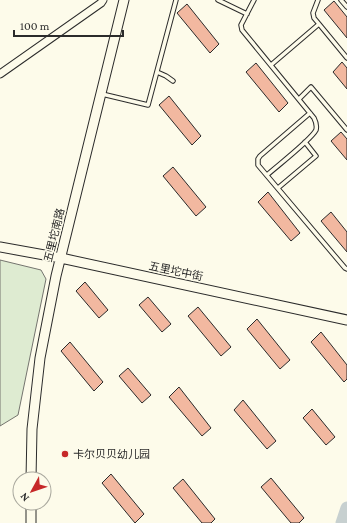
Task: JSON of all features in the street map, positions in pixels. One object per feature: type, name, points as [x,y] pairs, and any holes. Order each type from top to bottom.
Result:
[{"type":"street","points":[[0,74],[101,3],[103,0]]},
{"type":"street","name":"五里坨南路","points":[[31,471],[32,429],[40,358],[56,276],[124,0]]},
{"type":"street","name":"五里坨中街","points":[[0,247],[61,258],[347,320]]},
{"type":"street","points":[[31,511],[32,523]]},
{"type":"lane","points":[[102,94],[148,105],[176,0]]},
{"type":"lane","points":[[218,0],[247,14]]},
{"type":"lane","points":[[254,0],[241,25],[242,30],[314,118],[317,128],[311,137],[267,175]]},
{"type":"lane","points":[[318,0],[313,13],[314,18],[347,58]]},
{"type":"lane","points":[[341,0],[347,7]]},
{"type":"lane","points":[[270,65],[319,24]]},
{"type":"lane","points":[[156,72],[173,81]]},
{"type":"lane","points":[[299,99],[311,87],[347,130]]},
{"type":"lane","points":[[310,113],[260,156],[258,159],[258,165],[345,268],[347,268]]},
{"type":"lane","points":[[278,188],[316,156],[305,142]]},
{"type":"green space","points":[[0,260],[41,270],[46,279],[18,415],[0,426]]},
{"type":"building","points":[[334,1],[347,17],[347,38],[324,10]]},
{"type":"building","points":[[187,4],[219,44],[210,53],[177,13]]},
{"type":"building","points":[[342,62],[347,68],[347,89],[333,72]]},
{"type":"building","points":[[256,63],[288,103],[279,112],[246,72]]},
{"type":"building","points":[[169,96],[201,136],[192,145],[159,105]]},
{"type":"building","points":[[341,132],[347,139],[347,160],[331,141]]},
{"type":"building","points":[[173,167],[206,207],[196,216],[163,176]]},
{"type":"building","points":[[268,192],[300,233],[291,241],[258,202]]},
{"type":"building","points":[[331,212],[347,232],[347,252],[321,221]]},
{"type":"building","points":[[85,282],[108,310],[99,318],[76,291]]},
{"type":"building","points":[[148,297],[171,324],[162,332],[139,305]]},
{"type":"building","points":[[198,307],[231,347],[221,356],[188,316]]},
{"type":"building","points":[[257,319],[290,360],[280,369],[247,329]]},
{"type":"building","points":[[321,332],[347,365],[347,379],[344,382],[311,342]]},
{"type":"building","points":[[70,342],[103,382],[94,391],[61,351]]},
{"type":"building","points":[[128,368],[151,395],[142,403],[119,376]]},
{"type":"building","points":[[179,387],[211,428],[202,436],[169,397]]},
{"type":"building","points":[[243,400],[276,441],[267,449],[234,410]]},
{"type":"building","points":[[312,409],[335,437],[326,445],[303,418]]},
{"type":"building","points":[[111,474],[144,514],[135,523],[102,483]]},
{"type":"building","points":[[271,478],[304,518],[299,523],[291,523],[261,487]]},
{"type":"building","points":[[183,479],[215,519],[211,523],[202,523],[173,488]]},
{"type":"waterway","points":[[342,523],[347,508]]},
{"type":"place","name":"卡尔贝贝幼儿园","points":[[65,454]]}]
